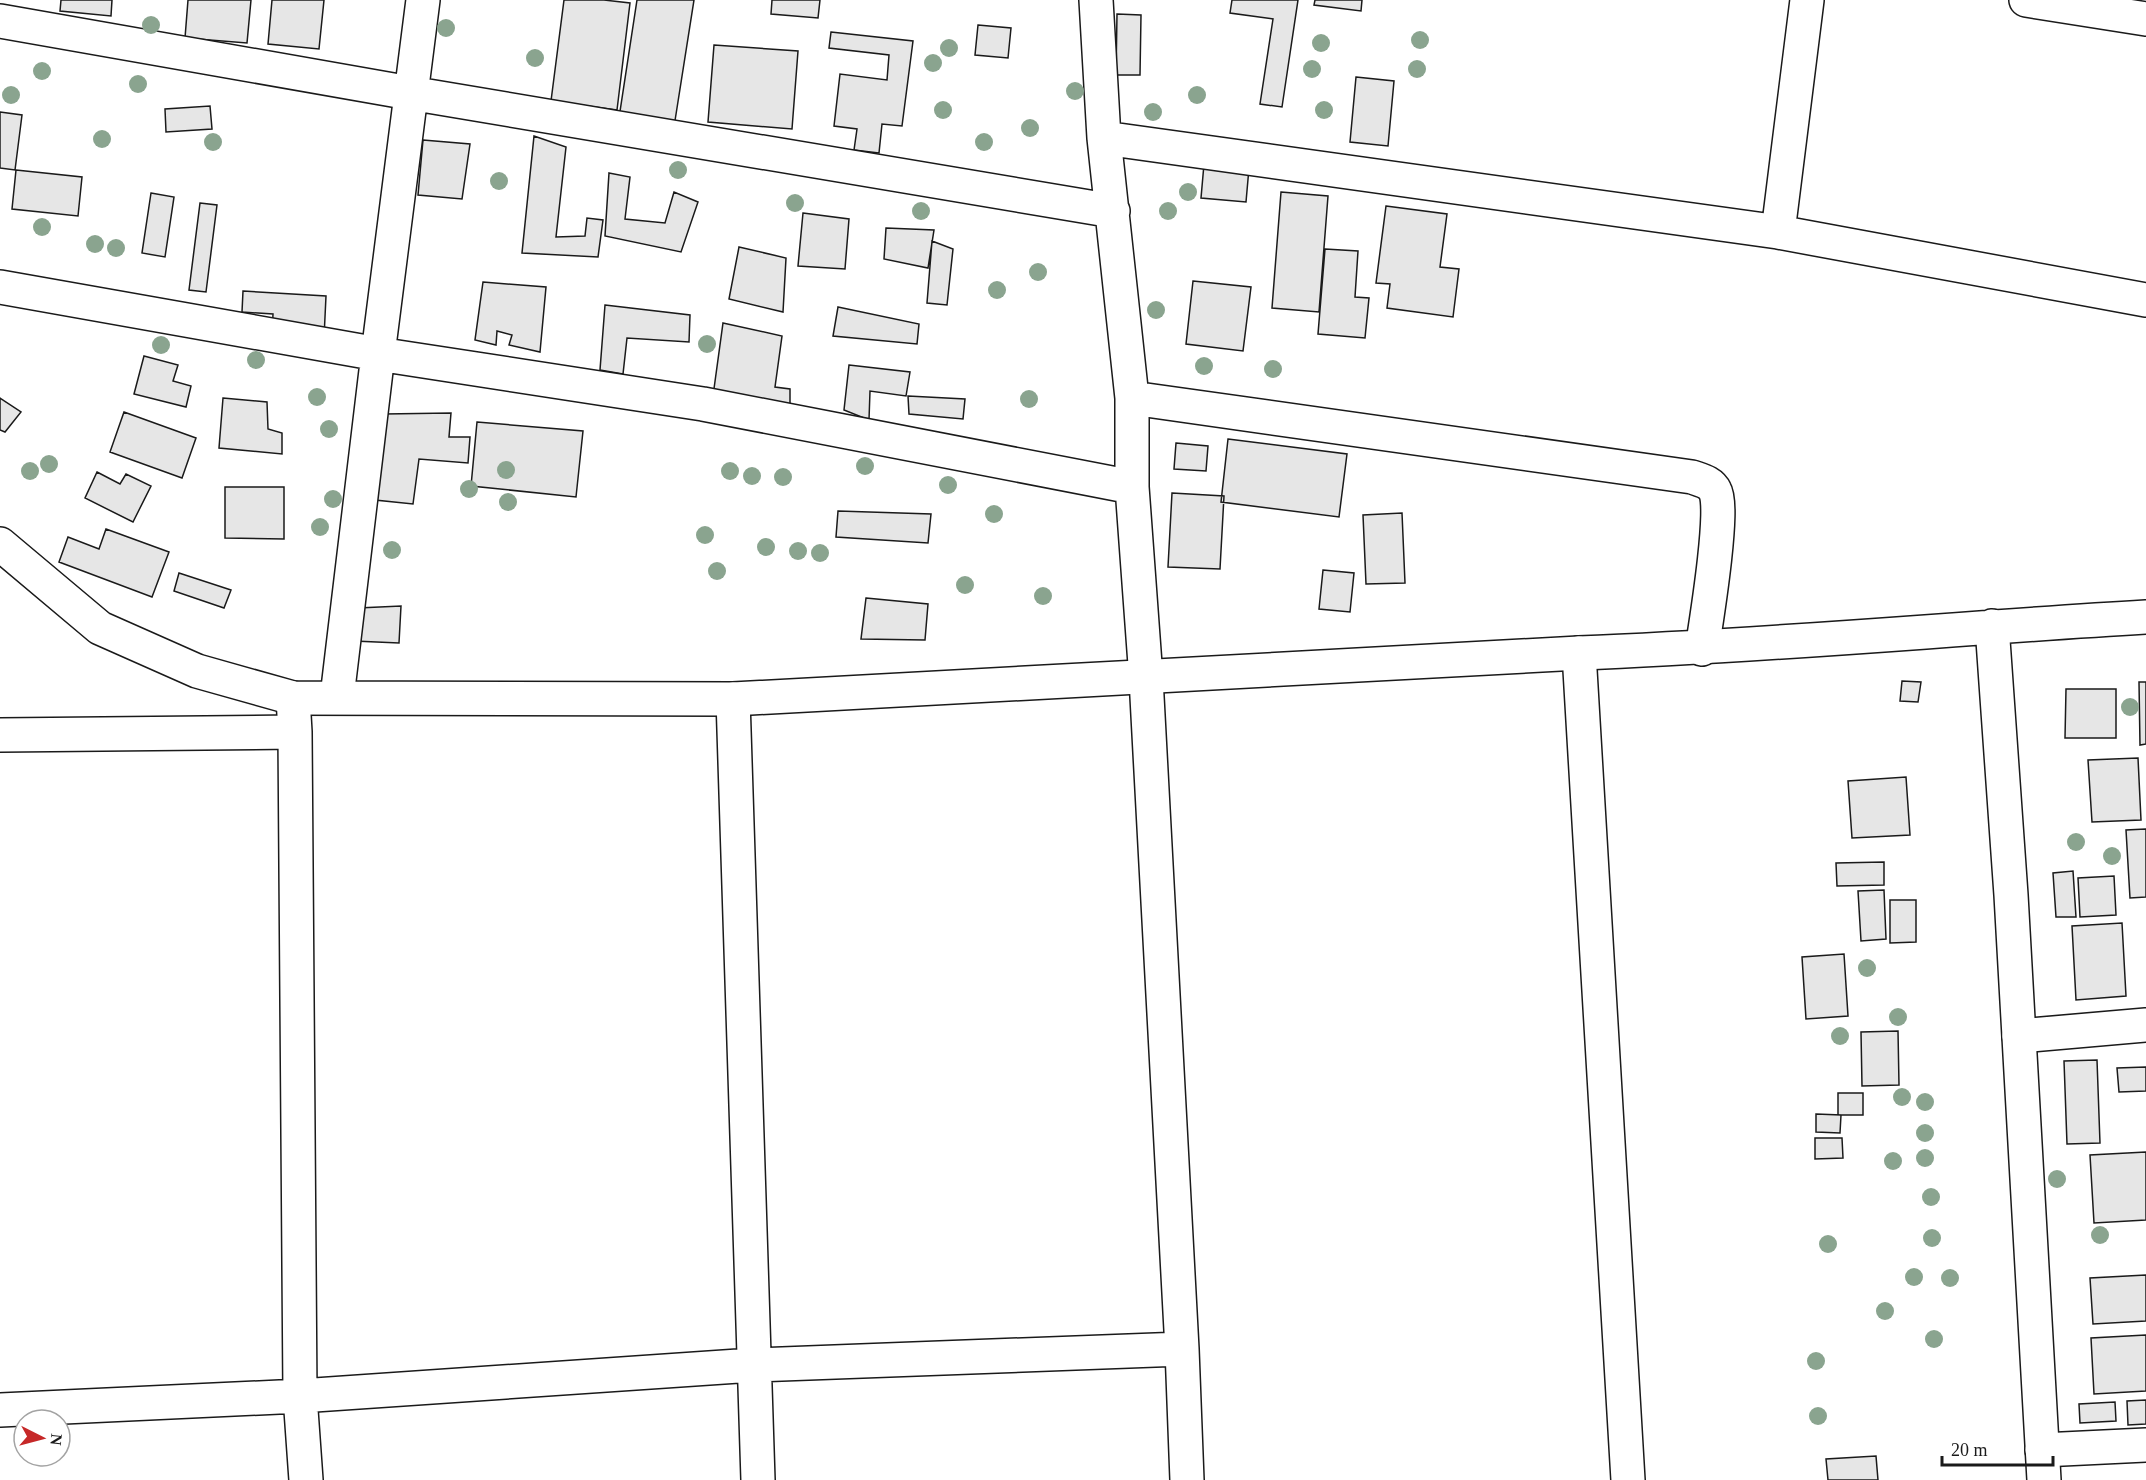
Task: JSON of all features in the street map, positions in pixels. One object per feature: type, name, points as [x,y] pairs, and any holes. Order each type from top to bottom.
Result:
[{"type":"street","points":[[337,698],[423,0]]},
{"type":"street","points":[[1096,0],[1104,138],[1132,398],[1132,487],[1146,678],[1187,1480]]},
{"type":"street","points":[[1778,232],[1807,0]]},
{"type":"street","points":[[2026,0],[2146,19]]},
{"type":"street","points":[[0,21],[410,93],[1113,211]]},
{"type":"street","points":[[1104,138],[1778,232],[2146,300]]},
{"type":"street","points":[[0,287],[378,354],[703,404],[1132,487]]},
{"type":"street","points":[[1132,398],[1692,477],[1708,483],[1716,491],[1719,515],[1702,649]]},
{"type":"street","points":[[0,544],[100,628],[197,671],[293,698],[732,699],[1579,653],[1702,649],[1992,626],[2146,617]]},
{"type":"street","points":[[1992,626],[2019,1036],[2043,1465],[2146,1445]]},
{"type":"street","points":[[1579,653],[1628,1480]]},
{"type":"street","points":[[293,698],[300,1396],[306,1480]]},
{"type":"street","points":[[732,699],[758,1480]]},
{"type":"street","points":[[0,735],[295,732]]},
{"type":"street","points":[[2019,1036],[2146,1025]]},
{"type":"street","points":[[0,1410],[300,1396],[753,1365],[1182,1349]]},
{"type":"building","points":[[61,0],[112,0],[111,16],[60,11]]},
{"type":"building","points":[[188,0],[251,0],[247,43],[185,38]]},
{"type":"building","points":[[272,0],[324,0],[319,49],[268,44]]},
{"type":"building","points":[[564,0],[604,0],[630,3],[617,110],[551,101]]},
{"type":"building","points":[[637,0],[694,0],[674,127],[619,118]]},
{"type":"building","points":[[772,0],[820,0],[818,18],[771,14]]},
{"type":"building","points":[[1232,0],[1298,0],[1282,107],[1260,104],[1273,19],[1230,13]]},
{"type":"building","points":[[1315,0],[1362,0],[1361,11],[1314,5]]},
{"type":"building","points":[[1117,14],[1141,15],[1140,75],[1116,75]]},
{"type":"building","points":[[978,25],[1011,28],[1008,58],[975,55]]},
{"type":"building","points":[[831,32],[913,41],[902,126],[882,124],[879,153],[854,150],[857,129],[834,126],[840,74],[887,80],[889,55],[829,48]]},
{"type":"building","points":[[714,45],[798,51],[792,129],[708,122]]},
{"type":"building","points":[[1356,77],[1394,81],[1388,146],[1350,142]]},
{"type":"building","points":[[210,106],[212,129],[166,132],[165,109]]},
{"type":"building","points":[[0,112],[22,115],[15,170],[0,168]]},
{"type":"building","points":[[534,136],[566,147],[556,237],[585,236],[587,218],[603,220],[598,257],[522,253]]},
{"type":"building","points":[[423,140],[470,144],[462,199],[418,195]]},
{"type":"building","points":[[1204,164],[1249,168],[1246,202],[1201,198]]},
{"type":"building","points":[[16,170],[82,177],[78,216],[12,209]]},
{"type":"building","points":[[609,173],[630,177],[625,219],[665,223],[674,192],[698,202],[681,252],[605,236]]},
{"type":"building","points":[[1281,192],[1328,196],[1319,312],[1272,308]]},
{"type":"building","points":[[151,193],[174,197],[165,257],[142,253]]},
{"type":"building","points":[[200,203],[217,205],[206,292],[189,290]]},
{"type":"building","points":[[1386,206],[1447,214],[1440,267],[1459,269],[1453,317],[1387,308],[1390,284],[1376,283]]},
{"type":"building","points":[[803,213],[849,219],[845,269],[798,266]]},
{"type":"building","points":[[886,228],[934,230],[928,268],[884,259]]},
{"type":"building","points":[[932,241],[953,249],[947,305],[927,303]]},
{"type":"building","points":[[739,247],[786,258],[783,312],[729,299]]},
{"type":"building","points":[[1325,249],[1358,251],[1355,297],[1369,298],[1365,338],[1318,334]]},
{"type":"building","points":[[1193,281],[1251,287],[1243,351],[1186,344]]},
{"type":"building","points":[[483,282],[546,287],[540,352],[509,345],[512,335],[497,331],[496,345],[475,340]]},
{"type":"building","points":[[243,291],[326,296],[324,338],[272,335],[273,314],[242,312]]},
{"type":"building","points":[[605,305],[690,315],[689,342],[627,338],[623,374],[600,370]]},
{"type":"building","points":[[838,307],[919,324],[917,344],[833,336]]},
{"type":"building","points":[[723,323],[782,336],[775,387],[790,389],[790,407],[713,396]]},
{"type":"building","points":[[144,356],[178,365],[173,381],[191,386],[186,407],[134,394]]},
{"type":"building","points":[[849,365],[910,372],[906,396],[870,391],[869,420],[844,410]]},
{"type":"building","points":[[908,396],[965,399],[963,419],[909,414]]},
{"type":"building","points":[[0,398],[21,412],[5,432],[0,430]]},
{"type":"building","points":[[223,398],[267,402],[268,429],[282,433],[282,454],[219,448]]},
{"type":"building","points":[[124,412],[196,438],[182,478],[110,452]]},
{"type":"building","points":[[451,413],[449,437],[470,437],[468,463],[419,459],[413,504],[375,500],[384,414]]},
{"type":"building","points":[[477,422],[583,431],[576,497],[471,486]]},
{"type":"building","points":[[1228,439],[1347,454],[1339,517],[1221,502]]},
{"type":"building","points":[[1176,443],[1208,446],[1206,471],[1174,469]]},
{"type":"building","points":[[97,472],[120,484],[126,474],[151,486],[133,522],[85,498]]},
{"type":"building","points":[[225,487],[284,487],[284,539],[225,538]]},
{"type":"building","points":[[1172,493],[1224,496],[1220,569],[1168,567]]},
{"type":"building","points":[[838,511],[931,514],[928,543],[836,537]]},
{"type":"building","points":[[1402,513],[1405,583],[1366,584],[1363,515]]},
{"type":"building","points":[[106,529],[169,552],[152,597],[59,562],[68,537],[99,549]]},
{"type":"building","points":[[1323,570],[1354,573],[1350,612],[1319,609]]},
{"type":"building","points":[[179,573],[231,590],[224,608],[174,591]]},
{"type":"building","points":[[866,598],[928,604],[925,640],[861,639]]},
{"type":"building","points":[[401,606],[399,643],[354,641],[358,608]]},
{"type":"building","points":[[1902,681],[1921,682],[1918,702],[1900,701]]},
{"type":"building","points":[[2139,682],[2146,682],[2146,744],[2140,745]]},
{"type":"building","points":[[2066,689],[2116,689],[2116,738],[2065,738]]},
{"type":"building","points":[[2138,758],[2141,820],[2092,822],[2088,760]]},
{"type":"building","points":[[1906,777],[1910,835],[1852,838],[1848,781]]},
{"type":"building","points":[[2146,829],[2146,897],[2130,898],[2126,830]]},
{"type":"building","points":[[1884,862],[1884,885],[1837,886],[1836,863]]},
{"type":"building","points":[[2073,871],[2076,917],[2056,917],[2053,873]]},
{"type":"building","points":[[2114,876],[2116,915],[2080,917],[2078,878]]},
{"type":"building","points":[[1884,890],[1886,939],[1861,941],[1858,891]]},
{"type":"building","points":[[1890,900],[1916,900],[1916,942],[1890,943]]},
{"type":"building","points":[[2122,923],[2126,996],[2076,1000],[2072,926]]},
{"type":"building","points":[[1844,954],[1848,1016],[1806,1019],[1802,957]]},
{"type":"building","points":[[1898,1031],[1899,1085],[1862,1086],[1861,1032]]},
{"type":"building","points":[[2097,1060],[2100,1143],[2067,1144],[2064,1061]]},
{"type":"building","points":[[2146,1067],[2146,1091],[2119,1092],[2117,1068]]},
{"type":"building","points":[[1838,1093],[1863,1093],[1863,1115],[1838,1115]]},
{"type":"building","points":[[1816,1114],[1841,1115],[1840,1133],[1816,1132]]},
{"type":"building","points":[[1815,1138],[1842,1138],[1843,1158],[1815,1159]]},
{"type":"building","points":[[2146,1152],[2146,1220],[2094,1223],[2090,1155]]},
{"type":"building","points":[[2146,1275],[2146,1321],[2093,1324],[2090,1278]]},
{"type":"building","points":[[2146,1335],[2146,1391],[2094,1394],[2091,1338]]},
{"type":"building","points":[[2146,1400],[2146,1424],[2128,1425],[2127,1401]]},
{"type":"building","points":[[2115,1402],[2116,1421],[2080,1423],[2079,1404]]},
{"type":"building","points":[[1876,1456],[1878,1480],[1828,1480],[1826,1459]]}]
